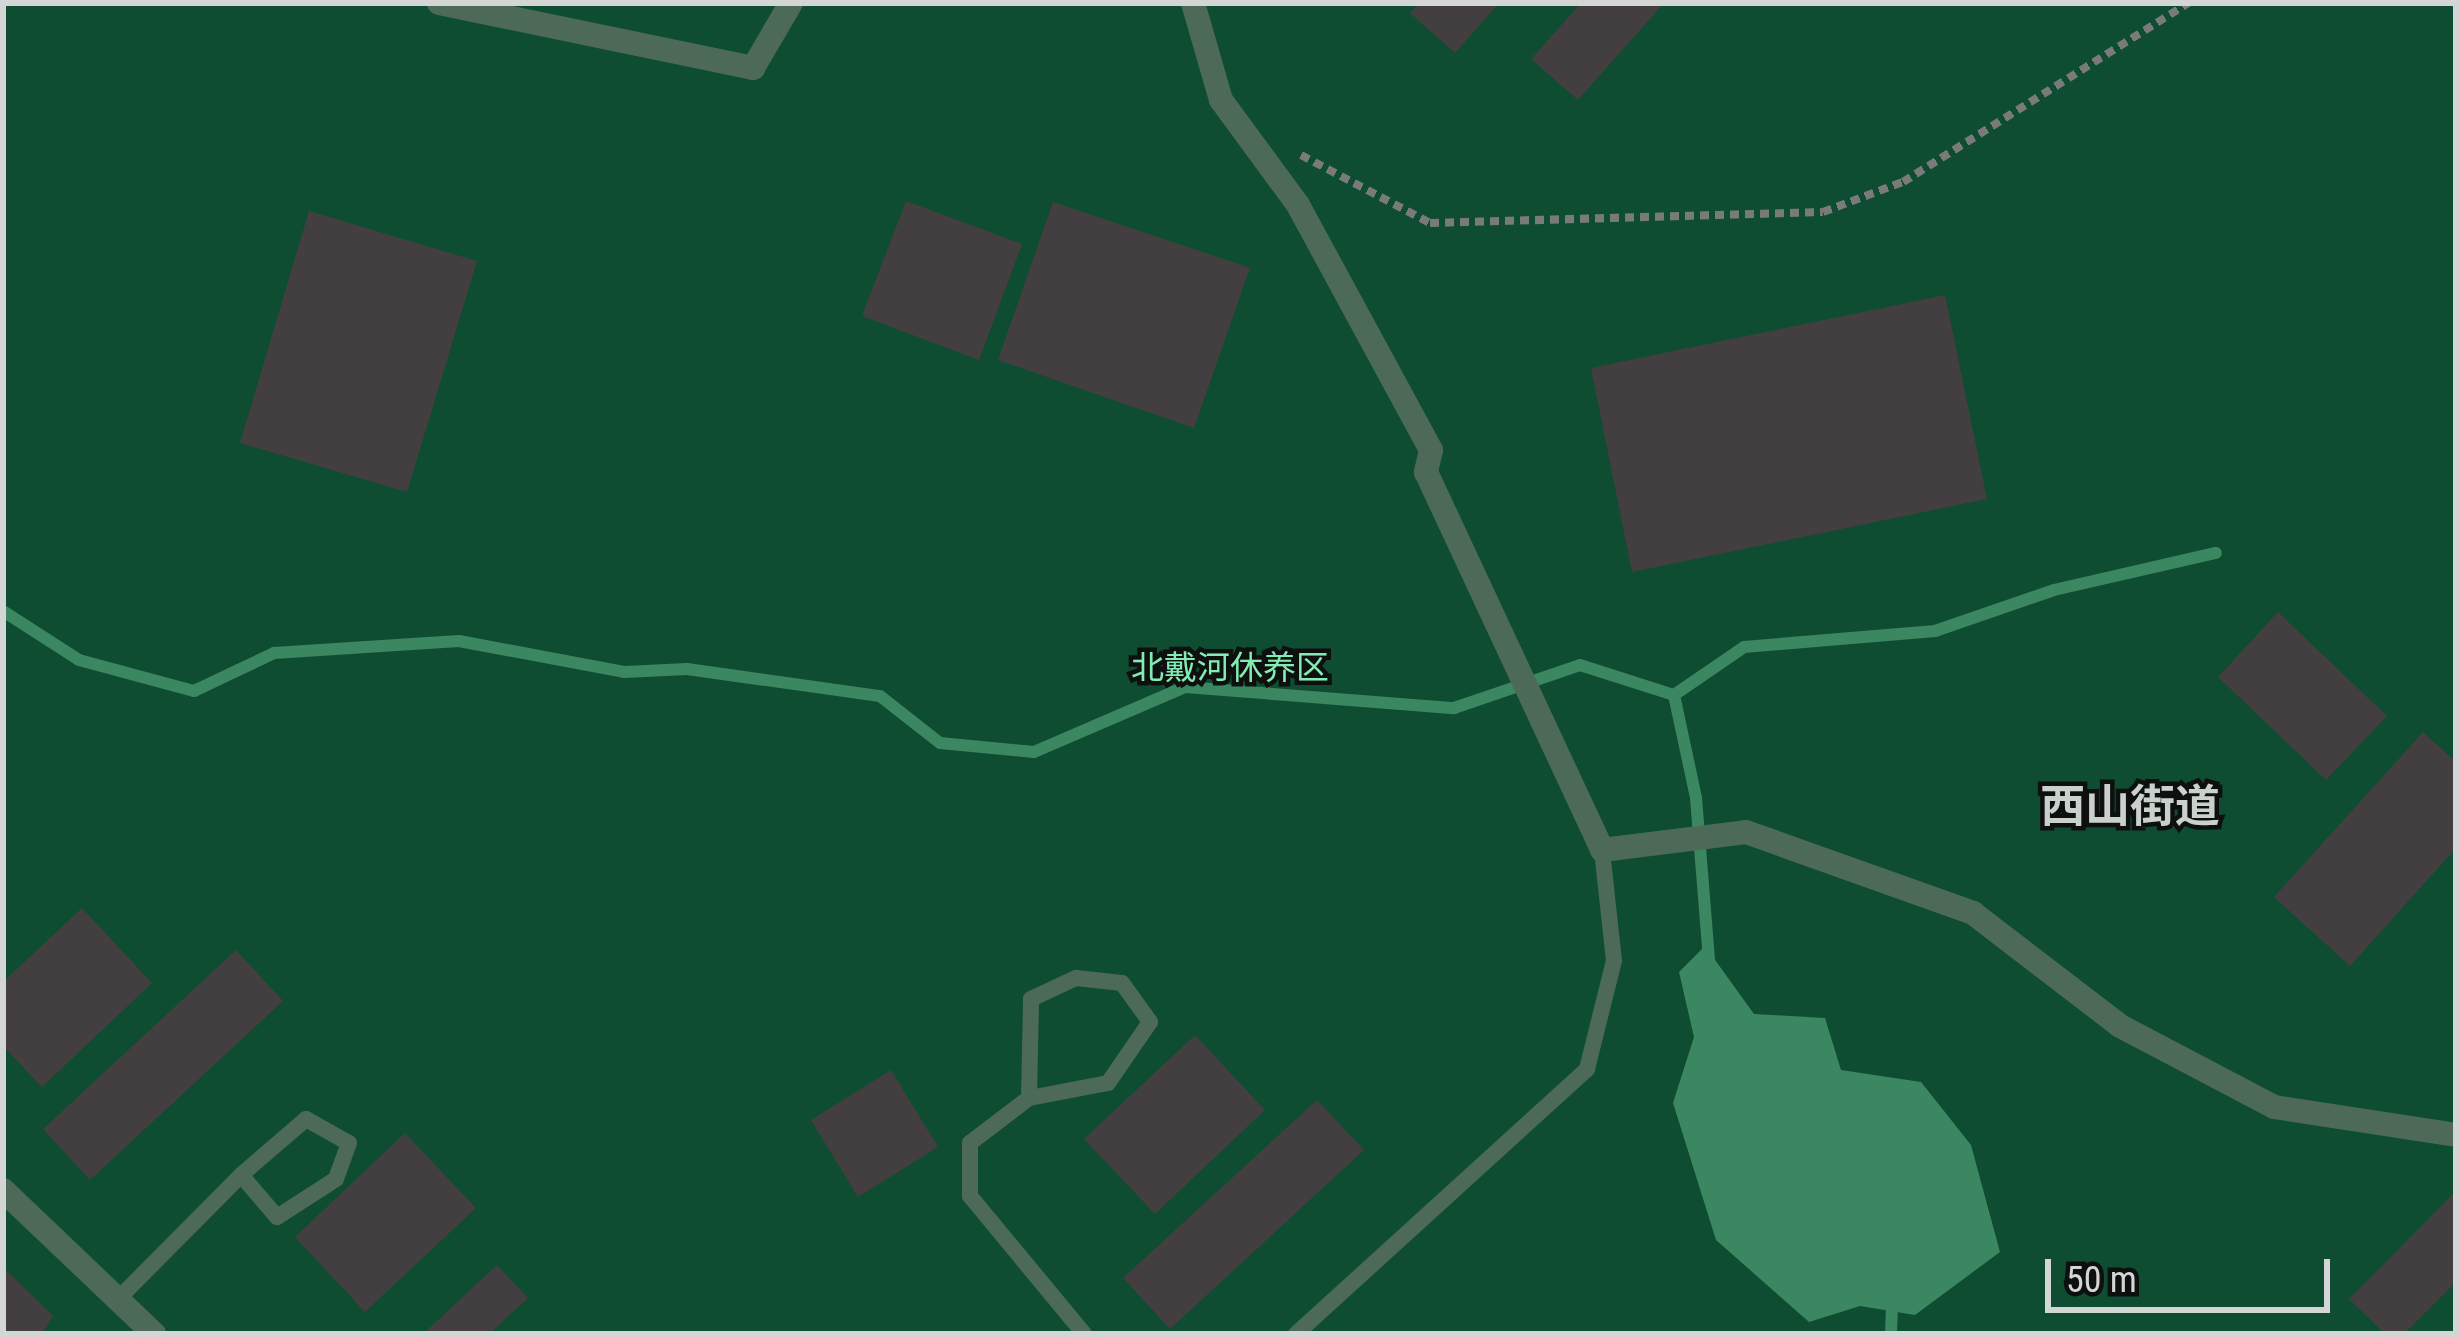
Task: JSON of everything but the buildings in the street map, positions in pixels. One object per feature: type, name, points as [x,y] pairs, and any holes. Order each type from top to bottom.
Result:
[{"type":"street","points":[[440,3],[753,68],[790,3]]},
{"type":"street","points":[[1192,3],[1221,100],[1298,205],[1431,450],[1426,472],[1602,850],[1746,832],[1973,914],[2120,1026],[2274,1107],[2456,1135]]},
{"type":"street","points":[[3,1190],[154,1334]]},
{"type":"lane","points":[[1296,1334],[1587,1069],[1614,961],[1602,850]]},
{"type":"lane","points":[[1029,1098],[1031,999],[1076,979],[1122,983],[1150,1022],[1108,1083],[1029,1098],[970,1143],[970,1196],[1084,1334]]},
{"type":"lane","points":[[118,1299],[241,1175],[306,1119],[349,1143],[336,1179],[277,1217],[241,1175]]},
{"type":"path","points":[[1290,149],[1430,224],[1823,212],[1903,182],[2188,3]]},
{"type":"green space","name":"北戴河休养区","points":[[3,3],[2456,3],[2456,1334],[3,1334]]},
{"type":"shaded area","points":[[1705,946],[1754,1014],[1825,1018],[1841,1070],[1921,1082],[1971,1145],[2000,1252],[1915,1315],[1860,1306],[1809,1322],[1716,1240],[1673,1103],[1694,1037],[1679,972]]},
{"type":"waterway","points":[[3,611],[79,660],[194,691],[274,653],[459,641],[625,672],[687,669],[880,696],[940,743],[1034,752],[1185,687],[1454,708],[1580,665],[1674,695],[1744,647],[1935,631],[2054,590],[2216,553]]},
{"type":"waterway","points":[[1674,695],[1696,798],[1709,961]]},
{"type":"waterway","points":[[1891,1334],[1892,1296]]},
{"type":"district","name":"西山街道","points":[[2130,807]]}]
